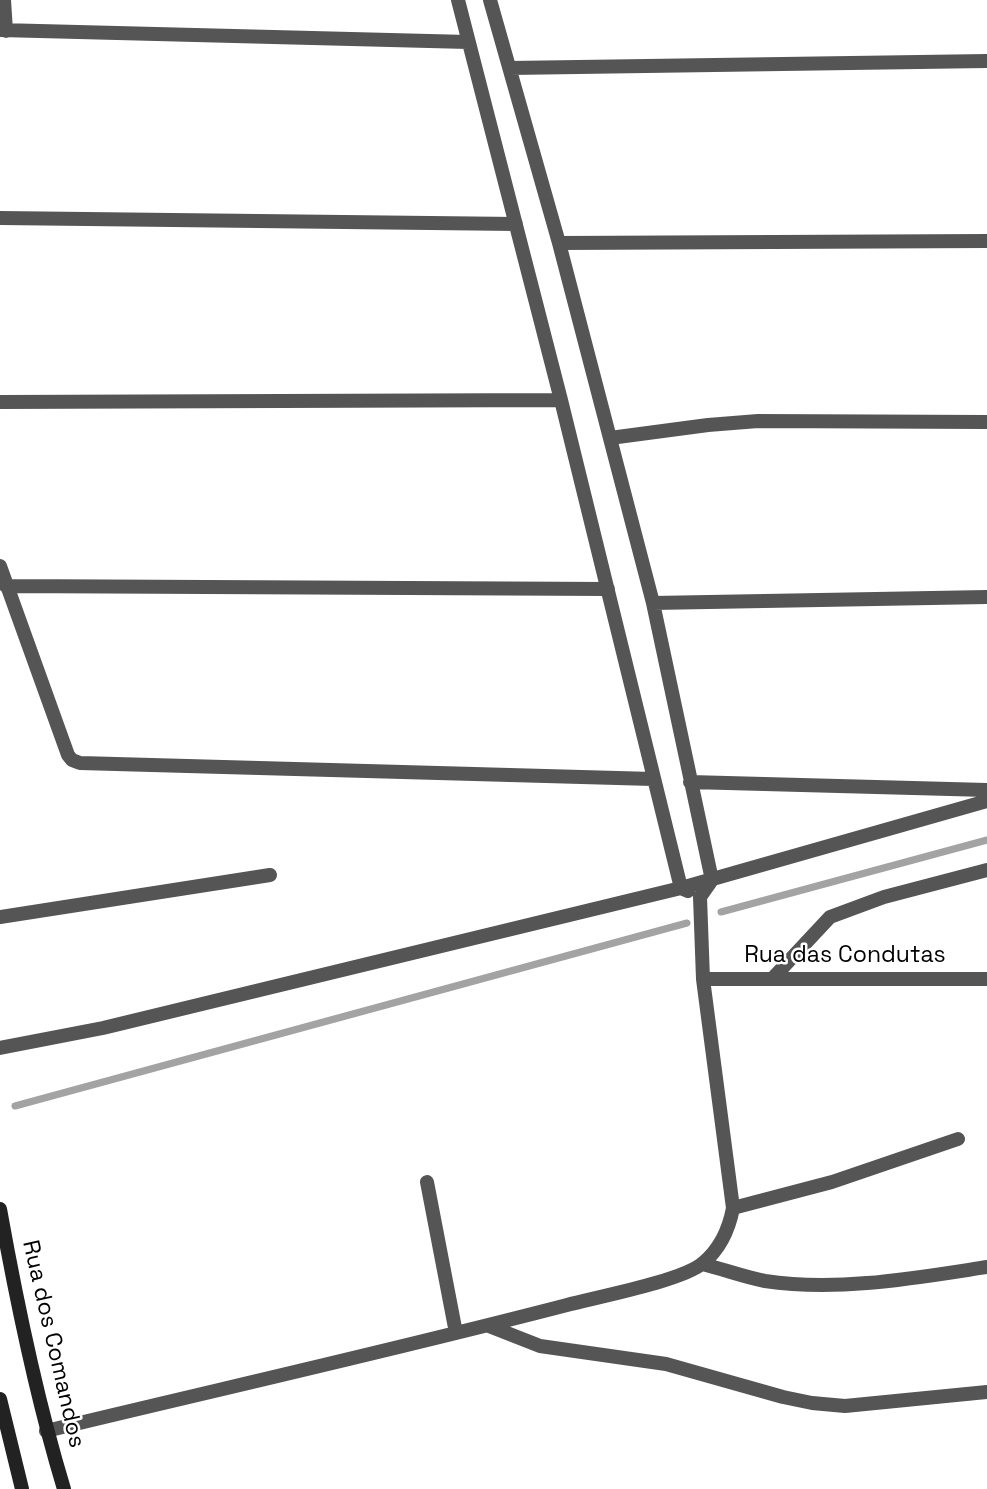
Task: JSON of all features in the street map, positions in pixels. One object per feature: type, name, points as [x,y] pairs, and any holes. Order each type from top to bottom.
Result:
[{"type":"main road","name":"Rua dos Comandos","points":[[0,1209],[46,1431],[64,1489]]},
{"type":"main road","points":[[0,1399],[22,1489]]},
{"type":"street","points":[[4,0],[3,31],[467,42]]},
{"type":"street","points":[[458,0],[561,400],[681,888]]},
{"type":"street","points":[[46,1431],[489,1326],[650,1283],[702,1264],[729,1228],[733,1208],[703,979],[700,897],[712,880],[653,603],[559,243],[491,0]]},
{"type":"street","points":[[510,68],[987,61]]},
{"type":"street","points":[[0,218],[516,224]]},
{"type":"street","points":[[559,243],[987,241]]},
{"type":"street","points":[[0,402],[561,400]]},
{"type":"street","points":[[610,438],[758,421],[987,422]]},
{"type":"street","points":[[0,566],[68,755],[80,763],[653,779]]},
{"type":"street","points":[[6,586],[608,589]]},
{"type":"street","points":[[653,603],[987,597]]},
{"type":"street","points":[[691,782],[987,790]]},
{"type":"street","points":[[0,1048],[103,1028],[681,888],[987,801]]},
{"type":"street","points":[[774,978],[830,917],[884,897],[987,870]]},
{"type":"street","points":[[0,918],[270,875]]},
{"type":"street","points":[[681,888],[700,897]]},
{"type":"street","name":"Rua das Condutas","points":[[703,979],[987,979]]},
{"type":"street","points":[[733,1208],[832,1182],[958,1139]]},
{"type":"street","points":[[427,1182],[456,1334]]},
{"type":"street","points":[[702,1264],[765,1281],[829,1284],[881,1281],[987,1267]]},
{"type":"street","points":[[489,1326],[540,1346],[666,1363],[812,1403],[845,1406],[987,1392]]},
{"type":"waterway","points":[[721,912],[987,840]]},
{"type":"waterway","points":[[15,1106],[687,923]]}]
